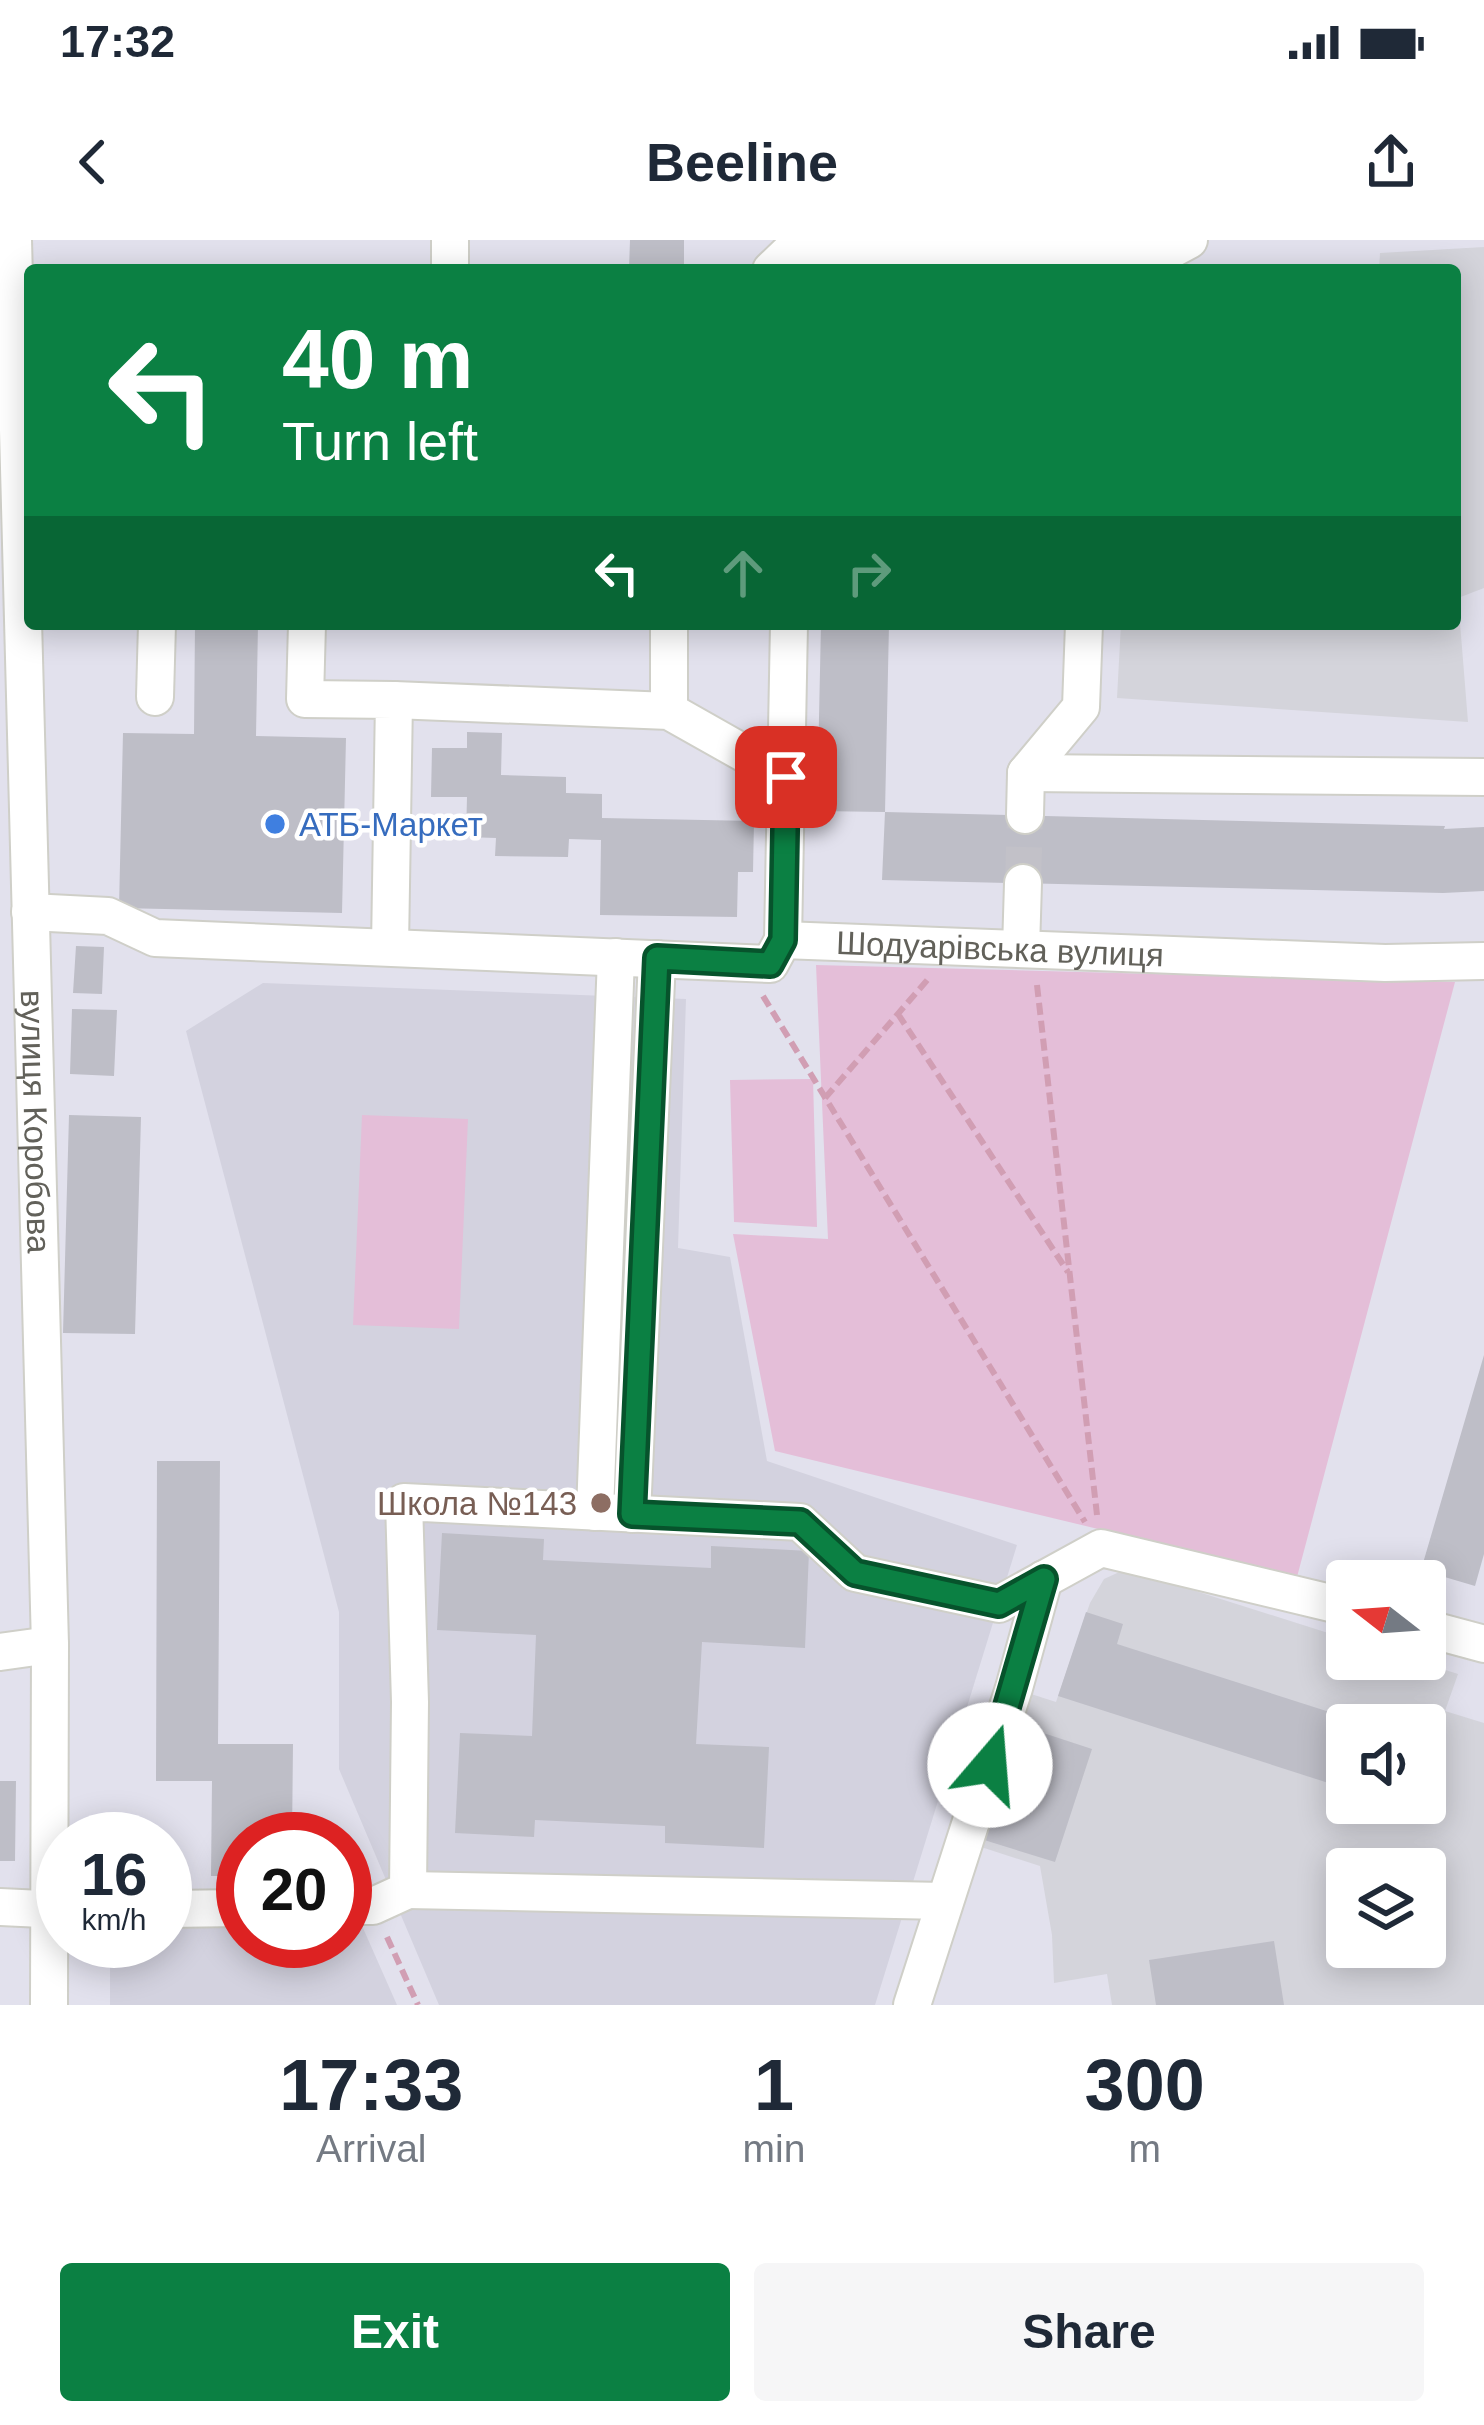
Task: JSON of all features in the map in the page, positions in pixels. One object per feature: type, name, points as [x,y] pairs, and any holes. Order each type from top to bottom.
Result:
[{"type":"street","name":"вулиця Коробова","points":[[13,240],[22,292],[13,777],[30,912],[54,1812]]},
{"type":"street","points":[[777,264],[796,246],[1111,262],[1160,256],[1189,240]]},
{"type":"street","points":[[155,698],[157,630]]},
{"type":"street","points":[[307,630],[304,699],[669,711],[786,777]]},
{"type":"street","points":[[669,630],[669,711]]},
{"type":"street","points":[[30,912],[108,916],[154,938],[770,964],[783,940],[789,630]]},
{"type":"street","points":[[1025,815],[1026,772],[1081,707],[1084,630]]},
{"type":"street","points":[[389,947],[394,700]]},
{"type":"street","points":[[1026,772],[1484,777]]},
{"type":"street","points":[[1023,883],[1027,949]]},
{"type":"street","name":"Шодуарівська вулиця","points":[[783,940],[1385,964],[1484,961]]},
{"type":"street","points":[[595,1512],[616,957]]},
{"type":"street","points":[[632,1514],[657,958]]},
{"type":"street","points":[[408,1890],[410,1702],[404,1502],[800,1522],[855,1573],[999,1604],[1101,1548],[1326,1602]]},
{"type":"street","points":[[912,2005],[1014,1688],[1044,1579]]},
{"type":"street","points":[[1446,1634],[1484,1644]]},
{"type":"street","points":[[0,1652],[50,1645]]},
{"type":"street","points":[[372,1902],[408,1890],[944,1901]]},
{"type":"street","points":[[0,1907],[36,1909]]},
{"type":"street","name":"вулиця Коробова","points":[[49,2005],[52,1968]]},
{"type":"path","points":[[825,1098],[957,946]]},
{"type":"path","points":[[1027,949],[1101,1548]]},
{"type":"path","points":[[742,962],[1101,1548]]},
{"type":"path","points":[[898,1014],[1070,1275]]},
{"type":"path","points":[[372,1928],[418,2005]]},
{"type":"shaded area","points":[[1484,247],[1484,588],[1461,597],[1461,264],[1379,264],[1380,253]]},
{"type":"shaded area","points":[[1121,630],[1461,630],[1468,722],[1117,698]]},
{"type":"shaded area","points":[[816,965],[1455,982],[1297,1577],[775,1451],[733,1234],[828,1239]]},
{"type":"shaded area","name":"Школа №143","points":[[263,983],[686,999],[678,1248],[730,1257],[767,1461],[1017,1545],[875,2005],[439,2005],[372,1847],[372,1812],[357,1812],[339,1769],[339,1612],[186,1031]]},
{"type":"shaded area","points":[[813,1079],[817,1227],[734,1222],[730,1080]]},
{"type":"shaded area","points":[[362,1115],[468,1119],[459,1329],[353,1325]]},
{"type":"shaded area","points":[[1126,1569],[1326,1632],[1326,1680],[1446,1680],[1446,1670],[1458,1674],[1446,1708],[1446,1704],[1326,1704],[1326,1824],[1446,1824],[1446,1711],[1484,1723],[1484,2005],[1112,2005],[1107,1974],[1054,1983],[1052,1935],[1040,1866],[975,1845],[1028,1693],[1056,1702],[1090,1603],[1104,1579]]},
{"type":"shaded area","points":[[192,1922],[216,1922],[216,1968],[372,1968],[372,1948],[397,2005],[110,2005],[110,1968],[192,1968]]},
{"type":"building","points":[[630,240],[684,240],[684,264],[629,264]]},
{"type":"building","points":[[195,630],[258,630],[256,736],[346,738],[342,913],[119,908],[123,733],[194,734]]},
{"type":"building","points":[[821,630],[889,630],[885,812],[817,811]]},
{"type":"building","points":[[467,732],[502,733],[501,775],[566,777],[566,793],[602,794],[602,818],[754,821],[753,872],[738,872],[737,917],[600,915],[601,840],[569,839],[568,857],[495,856],[496,838],[466,837],[467,797],[431,797],[432,748],[467,748]]},
{"type":"building","points":[[885,812],[1484,827],[1484,891],[882,880]]},
{"type":"building","points":[[76,946],[104,947],[102,994],[73,993]]},
{"type":"building","points":[[72,1009],[117,1010],[114,1076],[70,1074]]},
{"type":"building","points":[[69,1115],[141,1117],[135,1334],[63,1333]]},
{"type":"building","points":[[1484,1355],[1484,1554],[1475,1586],[1446,1577],[1446,1560],[1424,1560]]},
{"type":"building","points":[[157,1461],[220,1461],[218,1744],[293,1744],[292,1812],[216,1812],[216,1876],[211,1876],[212,1781],[156,1781]]},
{"type":"building","points":[[442,1533],[544,1539],[543,1560],[711,1568],[711,1546],[809,1551],[805,1648],[702,1642],[696,1744],[769,1747],[764,1848],[665,1843],[665,1826],[535,1820],[534,1837],[455,1833],[460,1733],[532,1736],[536,1635],[437,1630]]},
{"type":"building","points":[[1086,1612],[1123,1624],[1117,1644],[1326,1711],[1326,1782],[1058,1696]]},
{"type":"building","points":[[1019,1725],[1092,1749],[1055,1862],[981,1839]]},
{"type":"building","points":[[0,1781],[16,1781],[15,1861],[0,1861]]},
{"type":"building","points":[[1274,1941],[1284,2005],[1156,2005],[1149,1960]]},
{"type":"tunnel","points":[[1023,883],[1025,815]]},
{"type":"place","name":"АТБ-Маркет","points":[[275,824]]},
{"type":"place","name":"Школа №143","points":[[601,1503]]},
{"type":"route","points":[[786,777],[783,940],[770,964],[657,958],[632,1514],[800,1522],[855,1573],[999,1604],[1044,1579],[990,1765]]}]
